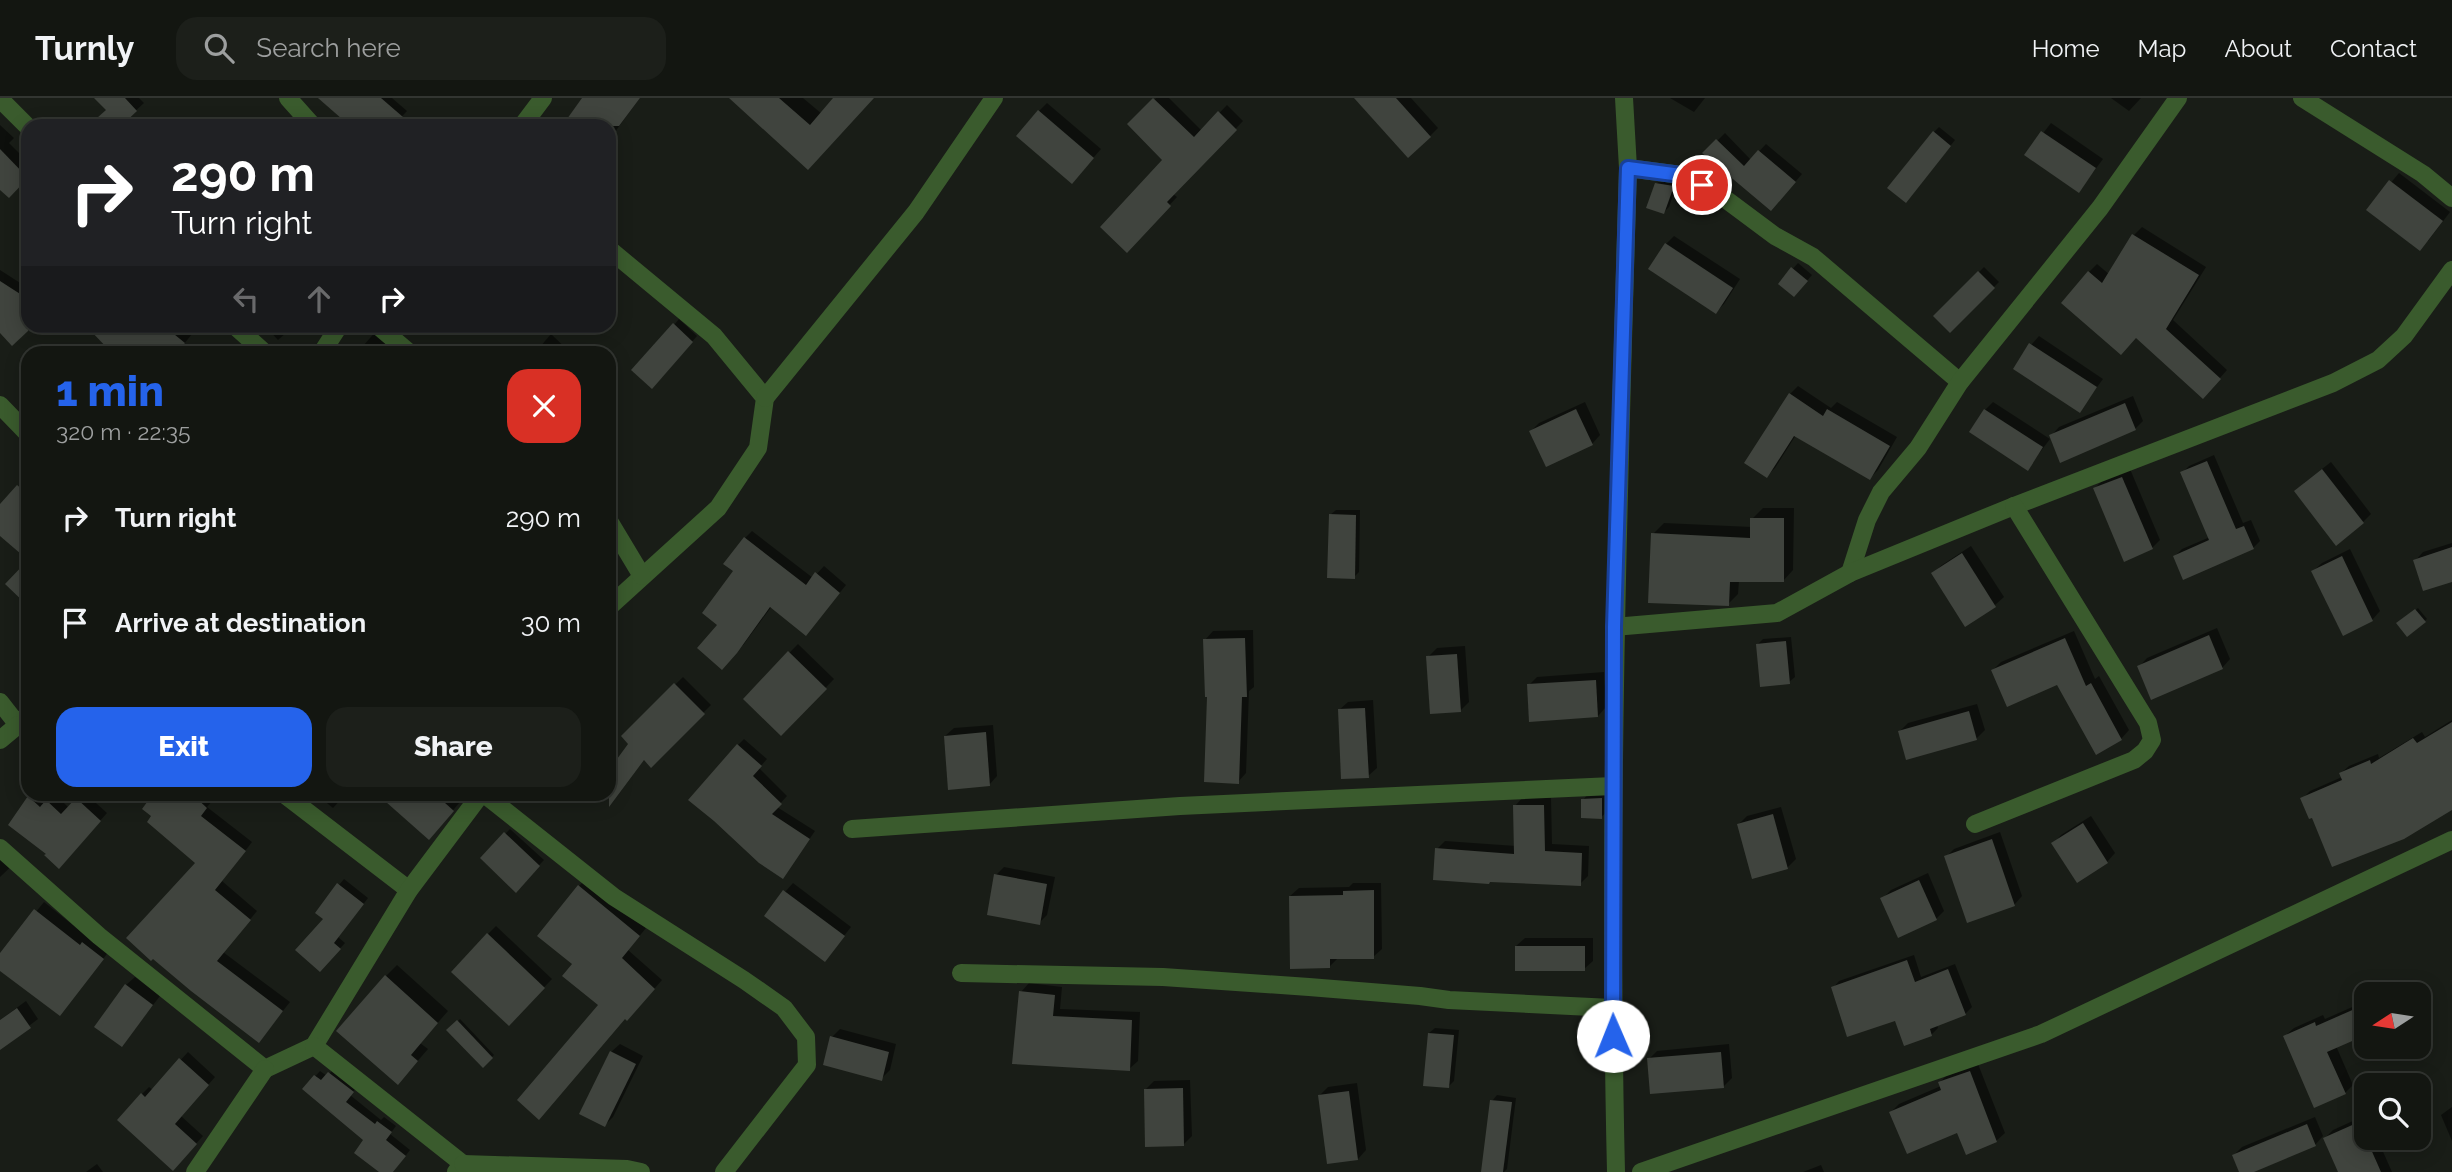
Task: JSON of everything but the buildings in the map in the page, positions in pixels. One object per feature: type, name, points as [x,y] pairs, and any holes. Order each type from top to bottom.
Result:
[{"type":"street","points":[[288,98],[307,119]]},
{"type":"street","points":[[527,119],[543,98]]},
{"type":"street","points":[[616,600],[718,508],[758,448],[765,398],[916,212],[994,98]]},
{"type":"street","points":[[1616,1172],[1612,1008],[1614,627],[1628,168],[1624,98]]},
{"type":"street","points":[[1850,573],[1867,520],[1881,492],[1918,448],[1960,382],[2100,208],[2178,98]]},
{"type":"street","points":[[2302,98],[2423,174],[2452,198]]},
{"type":"street","points":[[0,99],[21,120]]},
{"type":"street","points":[[1628,168],[1681,175],[1724,198],[1775,236],[1813,257],[1960,382]]},
{"type":"street","points":[[616,255],[713,336],[765,398]]},
{"type":"street","points":[[1614,627],[1777,613],[1850,573],[2014,506],[2333,383],[2378,360],[2403,336],[2452,270]]},
{"type":"street","points":[[243,333],[257,346]]},
{"type":"street","points":[[386,333],[402,346]]},
{"type":"street","points":[[0,405],[21,427]]},
{"type":"street","points":[[1975,824],[2134,760],[2152,740],[2148,723],[2014,506]]},
{"type":"street","points":[[616,533],[642,576]]},
{"type":"street","points":[[0,702],[21,718]]},
{"type":"street","points":[[0,740],[21,721]]},
{"type":"street","points":[[852,829],[1180,806],[1613,786]]},
{"type":"street","points":[[293,801],[409,890]]},
{"type":"street","points":[[195,1172],[265,1069],[314,1046],[409,890],[478,801]]},
{"type":"street","points":[[492,801],[614,897],[784,1008],[806,1037],[807,1065],[723,1172]]},
{"type":"street","points":[[1642,1172],[2041,1034],[2452,840]]},
{"type":"street","points":[[0,848],[99,936],[265,1069]]},
{"type":"street","points":[[961,973],[1163,977],[1378,992],[1449,1000],[1612,1008]]},
{"type":"street","points":[[314,1046],[460,1168],[627,1169],[640,1172]]},
{"type":"route","points":[[1613,1036],[1614,627],[1628,168],[1681,175],[1702,185]]}]
